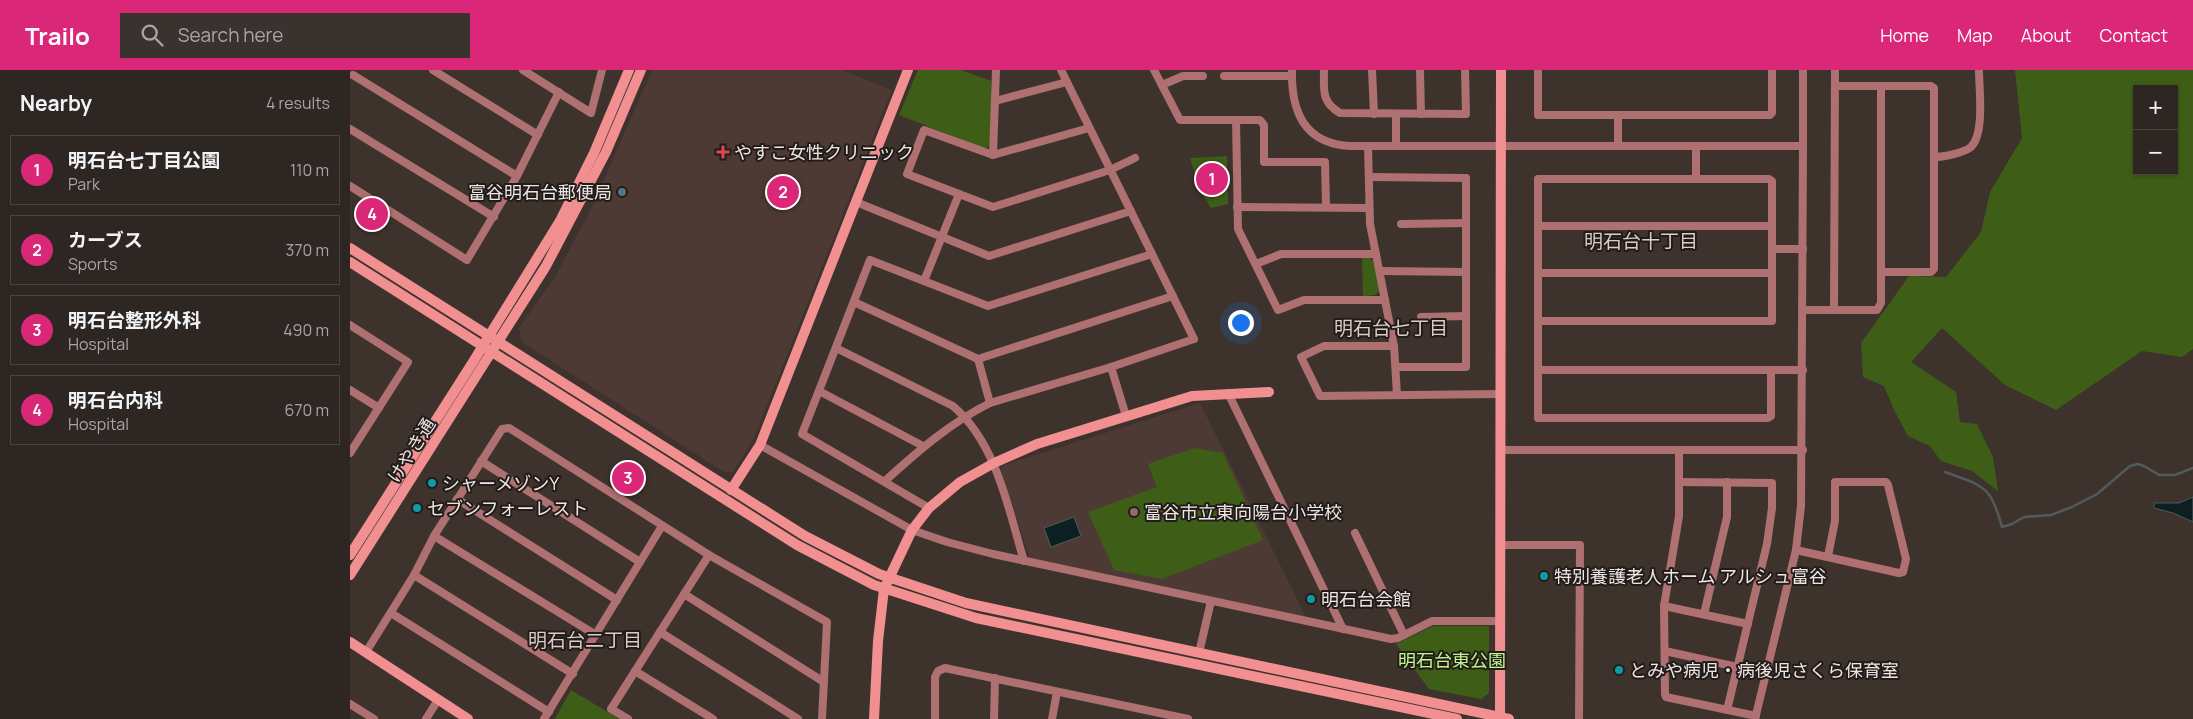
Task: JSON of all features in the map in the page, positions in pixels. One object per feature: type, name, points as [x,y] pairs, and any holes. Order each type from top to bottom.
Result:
[{"type":"street","points":[[433,70],[538,135]]},
{"type":"street","points":[[523,70],[591,113],[602,70]]},
{"type":"street","points":[[493,338],[560,221],[594,153],[629,70]]},
{"type":"street","points":[[493,338],[546,266],[575,215],[606,152],[641,70]]},
{"type":"street","points":[[731,490],[760,445],[908,70]]},
{"type":"street","points":[[993,155],[996,70]]},
{"type":"street","points":[[885,481],[923,446],[965,416],[990,403],[1112,367],[1194,339],[1061,70]]},
{"type":"street","points":[[1154,70],[1180,120],[1260,120],[1264,125],[1264,162],[1325,162],[1326,207]]},
{"type":"street","points":[[1324,70],[1324,93],[1327,102],[1340,113],[1466,114],[1465,70]]},
{"type":"street","points":[[1372,70],[1374,114]]},
{"type":"street","points":[[1420,70],[1421,114]]},
{"type":"street","points":[[350,248],[805,536],[888,577],[966,603],[1503,718],[1500,621],[1500,70]]},
{"type":"street","points":[[1538,70],[1538,115],[1770,115],[1772,113],[1772,70]]},
{"type":"street","points":[[1678,450],[1679,516],[1664,606],[1665,694],[1666,697],[1756,718],[1796,550],[1801,506],[1803,450],[1803,70]]},
{"type":"street","points":[[1834,310],[1835,70]]},
{"type":"street","points":[[1934,157],[1968,149],[1973,145],[1979,131],[1979,70]]},
{"type":"street","points":[[1224,76],[1292,73],[1292,96],[1297,112],[1310,131],[1334,144],[1368,146],[1803,146]]},
{"type":"street","points":[[353,75],[517,176]]},
{"type":"street","points":[[1162,85],[1183,76],[1202,76]]},
{"type":"street","points":[[995,101],[1067,82]]},
{"type":"street","points":[[1834,86],[1932,86],[1934,88],[1934,269],[1932,272],[1881,272]]},
{"type":"street","points":[[1803,310],[1877,310],[1881,303],[1881,86]]},
{"type":"street","points":[[350,186],[467,260],[517,176],[559,92]]},
{"type":"street","points":[[1396,114],[1396,146]]},
{"type":"street","points":[[1618,115],[1618,146]]},
{"type":"street","points":[[1236,120],[1238,229],[1278,310],[1304,300],[1385,300]]},
{"type":"street","points":[[1089,128],[993,155],[924,130],[907,174],[993,207],[1110,170],[1135,158]]},
{"type":"street","points":[[350,129],[494,217]]},
{"type":"street","points":[[1368,146],[1368,208],[1394,346],[1397,395]]},
{"type":"street","points":[[1696,146],[1696,179]]},
{"type":"street","points":[[1369,177],[1466,178],[1466,367],[1396,367]]},
{"type":"street","points":[[1538,321],[1772,321],[1772,181],[1770,179],[1538,178],[1538,226],[1538,273],[1538,321],[1538,418],[1768,418],[1771,416],[1771,371]]},
{"type":"street","points":[[924,281],[959,194]]},
{"type":"street","points":[[856,202],[989,256],[1131,211]]},
{"type":"street","points":[[1237,207],[1368,208]]},
{"type":"street","points":[[1401,224],[1466,223]]},
{"type":"street","points":[[1538,226],[1772,226]]},
{"type":"street","points":[[1772,249],[1803,249]]},
{"type":"street","points":[[929,508],[802,434],[870,260],[988,306],[1152,254]]},
{"type":"street","points":[[1256,264],[1281,254],[1376,254]]},
{"type":"street","points":[[350,262],[488,348],[796,546],[884,588],[976,618],[1457,719]]},
{"type":"street","points":[[1380,271],[1466,272]]},
{"type":"street","points":[[1538,273],[1772,273]]},
{"type":"street","points":[[854,302],[978,358],[1173,296]]},
{"type":"street","points":[[1421,317],[1466,316]]},
{"type":"street","points":[[350,326],[408,362],[350,452]]},
{"type":"street","name":"けやき通","points":[[350,575],[493,338]]},
{"type":"street","points":[[1394,346],[1324,346],[1301,357],[1320,396],[1500,394]]},
{"type":"street","points":[[350,555],[488,348]]},
{"type":"street","points":[[836,348],[953,406],[965,416],[994,463],[1024,561]]},
{"type":"street","points":[[978,358],[990,403]]},
{"type":"street","points":[[1112,367],[1126,416]]},
{"type":"street","points":[[1538,370],[1803,370]]},
{"type":"street","points":[[350,390],[378,408]]},
{"type":"street","points":[[819,391],[923,446]]},
{"type":"street","points":[[874,719],[879,632],[884,588],[912,530],[929,508],[960,482],[994,463],[1037,444],[1192,396],[1269,392]]},
{"type":"street","points":[[1228,393],[1343,629]]},
{"type":"street","points":[[366,652],[414,575],[434,536],[481,461],[502,429],[510,428],[709,555],[827,622],[822,719]]},
{"type":"street","points":[[760,445],[912,530],[947,542],[1024,561],[1392,639],[1432,621],[1500,621]]},
{"type":"street","points":[[1500,450],[1803,450]]},
{"type":"street","points":[[481,461],[640,562]]},
{"type":"street","points":[[1679,482],[1772,483],[1771,520],[1727,710]]},
{"type":"street","points":[[1704,614],[1724,533],[1728,506],[1728,482]]},
{"type":"street","points":[[1796,550],[1899,573],[1903,572],[1906,560],[1886,482],[1836,482],[1835,521],[1828,556]]},
{"type":"street","points":[[457,499],[617,600]]},
{"type":"street","points":[[544,719],[662,526]]},
{"type":"street","points":[[1355,533],[1404,635]]},
{"type":"street","points":[[434,536],[596,636]]},
{"type":"street","points":[[1500,545],[1580,545],[1579,719]]},
{"type":"street","points":[[628,719],[611,709],[709,555]]},
{"type":"street","points":[[414,575],[572,674]]},
{"type":"street","points":[[684,594],[824,682]]},
{"type":"street","points":[[1199,653],[1211,601]]},
{"type":"street","points":[[1664,606],[1748,624]]},
{"type":"street","points":[[391,613],[549,712]]},
{"type":"street","points":[[660,632],[798,719]]},
{"type":"street","points":[[350,642],[468,719]]},
{"type":"street","points":[[1665,651],[1737,667]]},
{"type":"street","points":[[935,719],[936,677],[938,671],[945,668],[1163,717],[1188,719]]},
{"type":"street","points":[[635,671],[713,719]]},
{"type":"street","points":[[994,719],[995,678]]},
{"type":"street","points":[[1052,719],[1057,692]]},
{"type":"street","points":[[426,719],[438,700]]},
{"type":"street","points":[[350,704],[374,719]]},
{"type":"shaded area","points":[[652,70],[842,70],[892,90],[753,440],[733,472],[724,472],[522,342],[519,328],[556,275],[592,207]]},
{"type":"shaded area","name":"富谷市立東向陽台小学校","points":[[1200,403],[1306,617],[1032,559],[1028,553],[1001,470],[1004,465]]},
{"type":"shaded area","points":[[2193,497],[2193,522],[2173,513],[2154,508],[2154,503],[2179,503]]},
{"type":"shaded area","points":[[1074,517],[1081,536],[1051,547],[1044,528]]},
{"type":"green space","points":[[918,70],[961,70],[991,81],[991,144],[985,149],[899,115]]},
{"type":"green space","points":[[2015,70],[2193,70],[2193,349],[2182,357],[2142,351],[2056,410],[2005,385],[1942,328],[1911,362],[1956,392],[1960,422],[1977,424],[1993,457],[1998,491],[1972,471],[1941,461],[1930,446],[1908,436],[1884,386],[1863,377],[1861,343],[1909,276],[1946,277],[1981,232],[1990,192],[2022,138]]},
{"type":"green space","points":[[1227,156],[1228,204],[1211,208],[1200,190],[1190,158]]},
{"type":"green space","points":[[1362,258],[1370,258],[1373,261],[1380,291],[1375,295],[1363,296]]},
{"type":"green space","points":[[1194,448],[1223,453],[1263,540],[1162,579],[1114,570],[1088,512],[1157,487],[1148,464]]},
{"type":"green space","name":"明石台東公園","points":[[1433,626],[1489,626],[1489,693],[1481,699],[1429,689],[1396,644]]},
{"type":"green space","points":[[571,690],[619,719],[555,719]]},
{"type":"waterway","points":[[1945,472],[1977,484],[1984,489],[1994,503],[2002,527],[2024,517],[2051,515],[2072,507],[2097,494],[2130,466],[2138,464],[2159,475],[2175,475],[2193,468]]},
{"type":"place","name":"やすこ女性クリニック","points":[[723,152]]},
{"type":"place","name":"明石台七丁目公園","points":[[1212,179]]},
{"type":"place","name":"富谷明石台郵便局","points":[[622,192]]},
{"type":"place","name":"カーブス","points":[[783,192]]},
{"type":"place","name":"明石台内科","points":[[372,214]]},
{"type":"place","name":"明石台整形外科","points":[[628,478]]},
{"type":"place","name":"シャーメゾンY","points":[[432,483]]},
{"type":"place","name":"セブンフォーレスト","points":[[417,508]]},
{"type":"place","name":"富谷市立東向陽台小学校","points":[[1134,512]]},
{"type":"place","name":"特別養護老人ホーム アルシュ富谷","points":[[1544,576]]},
{"type":"place","name":"明石台会館","points":[[1311,599]]},
{"type":"place","name":"とみや病児・病後児さくら保育室","points":[[1619,670]]},
{"type":"district","name":"明石台十丁目","points":[[1641,241]]},
{"type":"district","name":"明石台七丁目","points":[[1391,328]]},
{"type":"district","name":"明石台二丁目","points":[[585,640]]}]
